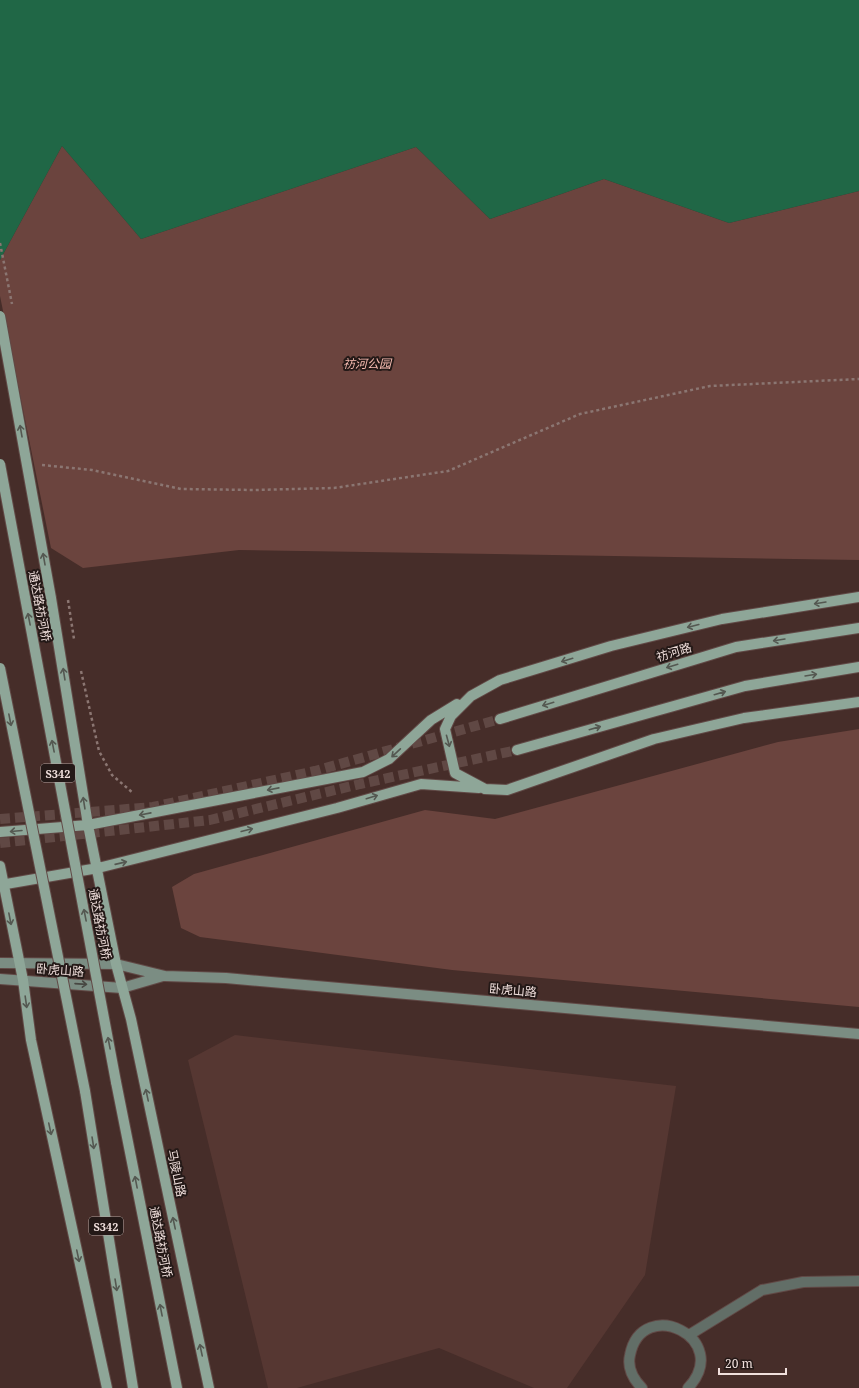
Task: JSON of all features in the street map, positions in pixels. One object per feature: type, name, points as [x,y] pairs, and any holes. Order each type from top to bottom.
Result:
[{"type":"main road","name":"马陵山路","points":[[0,316],[51,598],[88,825],[98,868],[116,964],[131,1019],[209,1388]]},
{"type":"main road","name":"通达路祊河桥","points":[[0,464],[116,1082],[177,1388]]},
{"type":"main road","points":[[0,832],[88,825],[363,772],[389,760],[431,720],[500,680],[610,646],[722,619],[859,597]]},
{"type":"main road","name":"祊河路","points":[[500,719],[736,646],[859,628]]},
{"type":"main road","points":[[517,750],[744,686],[859,667]]},
{"type":"main road","name":"S342","points":[[0,668],[85,1091],[133,1388]]},
{"type":"main road","points":[[471,696],[451,716],[445,729],[455,772],[485,789]]},
{"type":"main road","points":[[2,885],[98,868],[337,808],[421,784],[507,790],[654,739],[744,718],[859,702]]},
{"type":"main road","points":[[0,866],[2,885],[23,980],[31,1040],[107,1388]]},
{"type":"street","name":"卧虎山路","points":[[0,963],[116,964],[165,976],[226,978],[859,1034]]},
{"type":"street","name":"卧虎山路","points":[[0,979],[122,988],[165,976]]},
{"type":"street","points":[[689,1335],[762,1290],[803,1282],[859,1281]]},
{"type":"street","points":[[642,1388],[635,1381],[630,1370],[629,1360],[632,1347],[643,1332],[661,1325],[673,1326],[689,1335],[696,1344],[700,1354],[700,1366],[696,1378],[688,1388]]},
{"type":"path","points":[[38,464],[92,470],[181,489],[254,490],[334,488],[448,471],[580,414],[710,386],[859,379]]},
{"type":"path","points":[[74,639],[76,647]]},
{"type":"path","points":[[81,669],[99,751],[112,775],[133,793]]},
{"type":"shaded area","points":[[0,0],[859,0],[859,191],[729,223],[604,179],[490,219],[416,147],[141,239],[62,146],[0,260]]},
{"type":"shaded area","points":[[235,1035],[676,1086],[645,1275],[567,1388],[534,1388],[439,1348],[297,1388],[268,1388],[188,1060]]},
{"type":"green space","name":"祊河公园","points":[[62,146],[141,239],[416,147],[490,219],[604,179],[729,223],[859,191],[859,560],[239,550],[83,568],[51,548],[0,296],[0,260]]},
{"type":"green space","points":[[859,729],[859,1007],[452,970],[200,937],[181,928],[172,887],[194,874],[425,810],[495,819],[778,742]]},
{"type":"tunnel","points":[[0,819],[153,807],[315,771],[500,719]]},
{"type":"tunnel","points":[[0,843],[210,820],[360,784],[517,750]]}]
